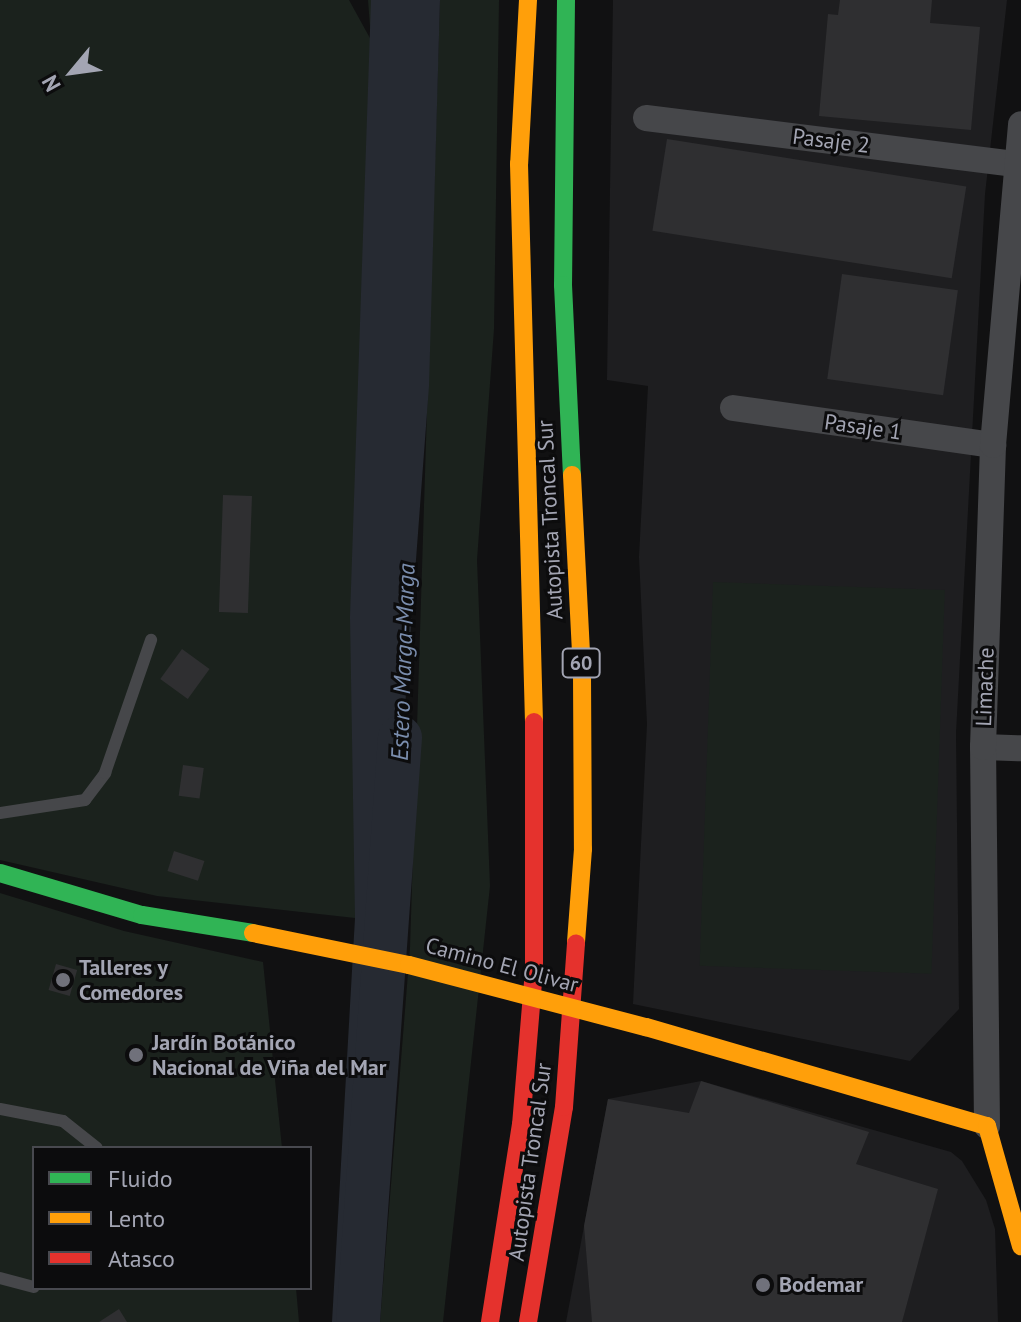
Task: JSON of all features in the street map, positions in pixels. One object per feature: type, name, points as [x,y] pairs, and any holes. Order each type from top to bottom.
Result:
[{"type":"main road","name":"Autopista Troncal Sur","points":[[490,1322],[521,1125],[534,970],[536,802],[519,164],[528,0]]},
{"type":"main road","name":"Autopista Troncal Sur","points":[[528,1322],[564,1107],[583,849],[582,675],[563,285],[566,0]]},
{"type":"main road","name":"Camino El Olivar","points":[[0,873],[142,915],[253,933],[409,965],[646,1027],[987,1126]]},
{"type":"main road","name":"Limache","points":[[987,1126],[1021,1246]]},
{"type":"street","name":"Pasaje 2","points":[[646,118],[1017,164]]},
{"type":"street","name":"Limache","points":[[987,1126],[983,747],[993,445],[1016,257],[1017,164],[1021,124]]},
{"type":"street","name":"Pasaje 1","points":[[733,408],[993,445]]},
{"type":"street","points":[[983,747],[1021,748]]},
{"type":"lane","points":[[0,813],[85,800],[105,773],[151,640]]},
{"type":"lane","points":[[0,1109],[63,1121],[94,1146]]},
{"type":"lane","points":[[0,1278],[32,1286]]},
{"type":"shaded area","points":[[0,0],[349,0],[371,40],[368,0],[409,0],[362,686],[355,918],[157,896],[0,860]]},
{"type":"shaded area","points":[[440,0],[499,0],[494,329],[477,560],[490,886],[443,1322],[380,1322],[410,948]]},
{"type":"shaded area","points":[[613,0],[1007,0],[985,194],[956,733],[959,1009],[910,1061],[633,1004],[647,724],[639,557],[648,386],[607,380]]},
{"type":"shaded area","points":[[713,582],[945,590],[931,974],[700,966]]},
{"type":"shaded area","name":"Jardín Botánico Nacional de Viña del Mar","points":[[0,893],[124,931],[263,962],[282,1146],[32,1146],[32,1290],[296,1290],[299,1322],[0,1322]]},
{"type":"shaded area","points":[[701,1081],[951,1152],[962,1161],[986,1200],[995,1229],[998,1322],[566,1322],[608,1099]]},
{"type":"water","points":[[371,0],[440,0],[429,386],[359,1322],[332,1322],[355,918],[350,617]]},
{"type":"building","points":[[840,0],[932,0],[930,23],[980,27],[971,130],[819,116],[828,14],[838,15]]},
{"type":"building","points":[[667,139],[966,186],[952,278],[652,231]]},
{"type":"building","points":[[842,274],[958,290],[943,395],[827,379]]},
{"type":"building","points":[[223,495],[252,496],[248,613],[219,612]]},
{"type":"building","points":[[182,649],[210,669],[188,699],[160,679]]},
{"type":"building","points":[[183,765],[204,768],[199,799],[179,796]]},
{"type":"building","points":[[174,851],[204,861],[198,881],[168,871]]},
{"type":"building","name":"Talleres y Comedores","points":[[56,964],[77,970],[70,996],[49,990]]},
{"type":"building","points":[[701,1081],[869,1132],[856,1164],[938,1189],[902,1322],[592,1322],[584,1226],[608,1099],[689,1113]]},
{"type":"building","points":[[119,1309],[127,1322],[99,1322]]},
{"type":"waterway","name":"Estero Marga-Marga","points":[[358,1322],[400,738]]},
{"type":"traffic: fast","points":[[566,0],[563,285],[572,475]]},
{"type":"traffic: fast","points":[[0,873],[142,915],[253,933]]},
{"type":"traffic: slow","points":[[528,0],[519,164],[534,722]]},
{"type":"traffic: slow","points":[[572,475],[582,675],[583,849],[576,943]]},
{"type":"traffic: slow","points":[[253,933],[409,965],[646,1027]]},
{"type":"traffic: slow","points":[[646,1027],[987,1126],[1021,1246]]},
{"type":"traffic: jam","points":[[490,1322],[521,1125],[534,970],[534,722]]},
{"type":"traffic: jam","points":[[528,1322],[564,1107],[576,943]]},
{"type":"place","name":"Talleres y Comedores","points":[[63,980]]},
{"type":"place","name":"Jardín Botánico Nacional de Viña del Mar","points":[[136,1055]]},
{"type":"place","name":"Bodemar","points":[[763,1285]]}]
